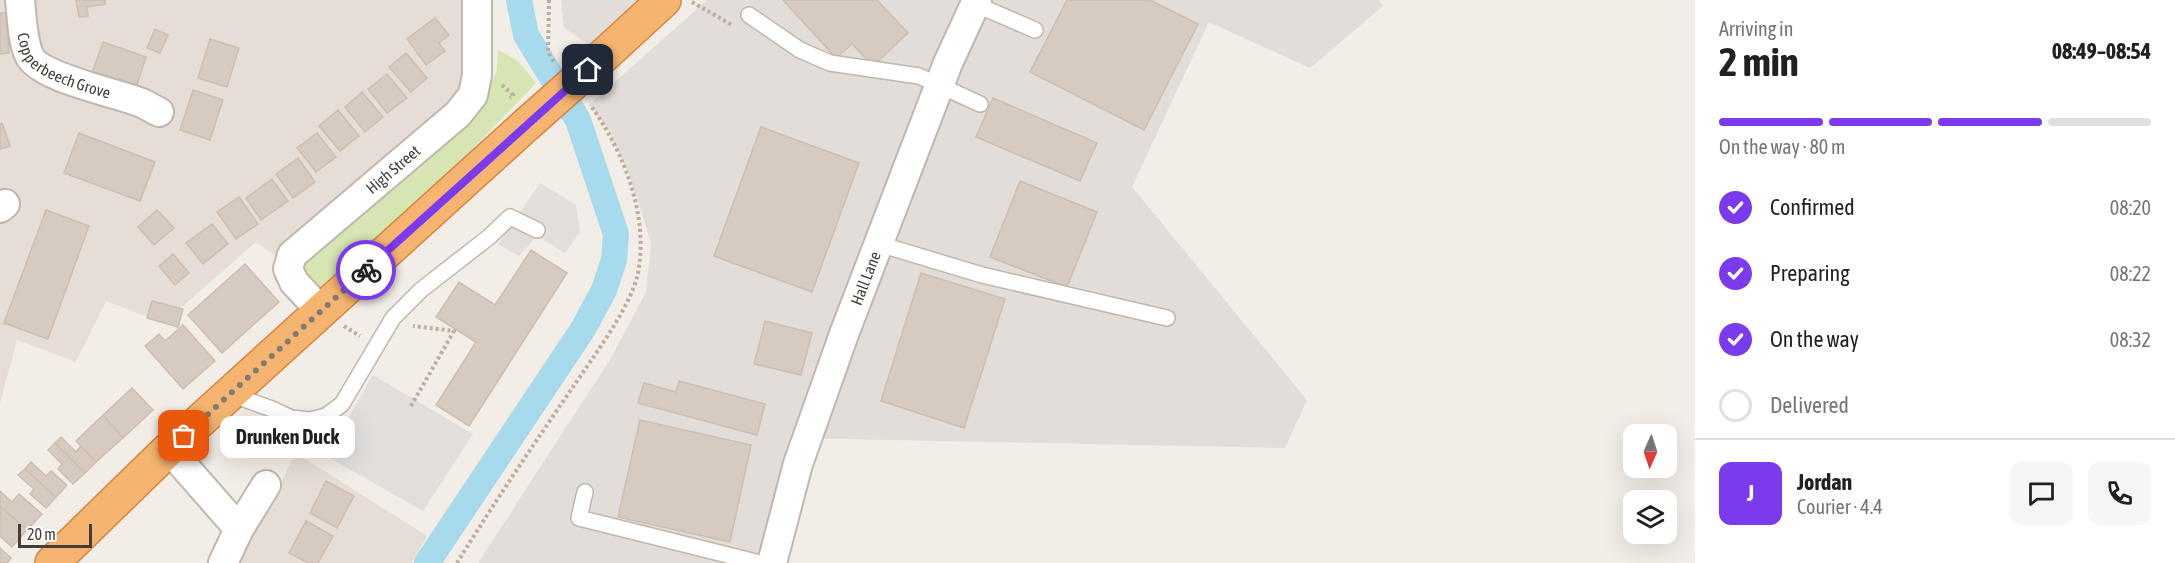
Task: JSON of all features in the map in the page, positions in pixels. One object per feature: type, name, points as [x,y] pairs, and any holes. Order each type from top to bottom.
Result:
[{"type":"highway","points":[[52,563],[169,449],[664,0]]},
{"type":"street","name":"Copperbeech Grove","points":[[20,0],[24,40],[29,57],[42,68],[70,81],[150,99]]},
{"type":"street","name":"High Street","points":[[321,311],[294,282],[288,270],[291,255],[458,114],[473,95],[477,75],[478,2]]},
{"type":"street","name":"Hall Lane","points":[[771,563],[798,464],[844,334],[940,86],[976,2]]},
{"type":"street","points":[[169,449],[239,529]]},
{"type":"street","points":[[223,563],[239,529],[266,485]]},
{"type":"lane","points":[[976,2],[1035,30]]},
{"type":"lane","points":[[749,15],[800,50],[831,63],[919,76],[980,104]]},
{"type":"lane","points":[[230,394],[291,418],[310,420],[326,416],[342,404],[393,318],[421,290],[489,237],[510,217],[537,230]]},
{"type":"lane","points":[[879,244],[982,275],[1167,318]]},
{"type":"lane","points":[[585,492],[579,518],[760,563]]},
{"type":"path","points":[[549,0],[548,52],[556,65]]},
{"type":"path","points":[[699,7],[714,14]]},
{"type":"path","points":[[457,563],[493,505],[597,352],[630,298],[638,274],[642,244],[639,214],[619,154],[606,126],[589,104]]},
{"type":"shaded area","points":[[0,0],[464,0],[468,79],[449,111],[278,258],[256,242],[167,320],[143,315],[106,301],[76,362],[17,340],[0,403]]},
{"type":"shaded area","points":[[561,0],[646,0],[594,48],[564,28]]},
{"type":"shaded area","points":[[707,0],[1379,0],[1383,6],[1310,68],[1209,22],[1132,187],[1307,400],[1285,448],[791,438],[758,563],[478,563],[611,358],[646,292],[651,243],[631,179],[607,127],[589,105]]},
{"type":"shaded area","points":[[540,183],[576,205],[580,232],[565,253],[537,236],[519,256],[498,244]]},
{"type":"shaded area","points":[[373,375],[473,434],[423,511],[326,456]]},
{"type":"shaded area","points":[[296,453],[427,536],[412,563],[239,563]]},
{"type":"green space","points":[[498,50],[518,61],[536,83],[457,165],[332,283],[319,292],[301,268],[302,258],[449,128],[488,97],[489,87],[497,70]]},
{"type":"building","points":[[76,0],[105,0],[105,4],[87,7],[88,16],[79,17]]},
{"type":"building","points":[[783,0],[877,0],[908,33],[873,66],[852,44],[836,58]]},
{"type":"building","points":[[1067,0],[1150,0],[1198,24],[1144,130],[1030,72]]},
{"type":"building","points":[[0,13],[6,13],[9,53],[0,54]]},
{"type":"building","points":[[435,18],[449,35],[439,43],[445,51],[426,65],[407,39]]},
{"type":"building","points":[[155,29],[168,35],[160,53],[147,48]]},
{"type":"building","points":[[210,39],[239,48],[227,87],[198,78]]},
{"type":"building","points":[[103,42],[146,57],[136,88],[92,73]]},
{"type":"building","points":[[406,53],[427,78],[411,92],[389,67]]},
{"type":"building","points":[[387,74],[407,98],[387,113],[368,89]]},
{"type":"building","points":[[193,90],[223,100],[210,140],[180,130]]},
{"type":"building","points":[[362,92],[383,117],[365,132],[345,107]]},
{"type":"building","points":[[993,98],[1097,143],[1080,181],[976,137]]},
{"type":"building","points":[[338,110],[359,136],[340,151],[319,126]]},
{"type":"building","points":[[2,123],[10,146],[0,149],[0,124]]},
{"type":"building","points":[[761,127],[859,163],[812,292],[714,256]]},
{"type":"building","points":[[79,133],[155,162],[140,201],[64,173]]},
{"type":"building","points":[[317,133],[336,157],[316,172],[297,148]]},
{"type":"building","points":[[298,158],[315,182],[293,198],[276,174]]},
{"type":"building","points":[[272,179],[288,201],[261,220],[246,198]]},
{"type":"building","points":[[1020,181],[1097,212],[1067,287],[990,257]]},
{"type":"building","points":[[239,197],[258,224],[236,239],[217,212]]},
{"type":"building","points":[[46,210],[89,226],[48,339],[4,323]]},
{"type":"building","points":[[157,210],[174,228],[154,245],[138,227]]},
{"type":"building","points":[[212,224],[228,244],[203,264],[186,243]]},
{"type":"building","points":[[531,250],[567,273],[469,426],[436,405],[476,342],[436,317],[459,282],[495,305]]},
{"type":"building","points":[[173,254],[189,273],[175,285],[159,266]]},
{"type":"building","points":[[245,264],[279,302],[222,353],[188,315]]},
{"type":"building","points":[[921,273],[1005,299],[964,428],[881,401]]},
{"type":"building","points":[[152,301],[183,309],[178,327],[147,318]]},
{"type":"building","points":[[765,321],[812,333],[801,375],[754,364]]},
{"type":"building","points":[[183,325],[215,361],[183,389],[145,346],[159,334],[165,341]]},
{"type":"building","points":[[679,381],[765,404],[757,435],[638,403],[644,383],[676,392]]},
{"type":"building","points":[[132,388],[153,410],[123,438],[103,415]]},
{"type":"building","points":[[103,415],[123,438],[96,462],[76,441]]},
{"type":"building","points":[[640,420],[751,445],[730,542],[618,517]]},
{"type":"building","points":[[61,437],[76,452],[81,446],[96,462],[85,473],[55,443]]},
{"type":"building","points":[[55,443],[85,473],[73,484],[58,469],[62,464],[48,450]]},
{"type":"building","points":[[31,462],[46,476],[51,471],[67,485],[56,497],[25,469]]},
{"type":"building","points":[[25,469],[56,497],[46,508],[30,494],[34,489],[18,475]]},
{"type":"building","points":[[326,481],[354,496],[337,528],[310,513]]},
{"type":"building","points":[[0,491],[12,502],[19,494],[42,514],[27,530],[0,506]]},
{"type":"building","points":[[0,506],[27,530],[12,547],[0,536]]},
{"type":"building","points":[[306,521],[333,536],[318,563],[308,563],[289,553]]},
{"type":"building","points":[[0,548],[11,558],[7,563],[0,563]]},
{"type":"waterway","points":[[427,563],[583,329],[604,290],[614,260],[616,234],[578,120],[526,35],[519,0]]},
{"type":"way so far","points":[[184,436],[366,270]]},
{"type":"place","name":"Drunken Duck","points":[[184,436]]},
{"type":"route","points":[[366,270],[588,70]]}]
